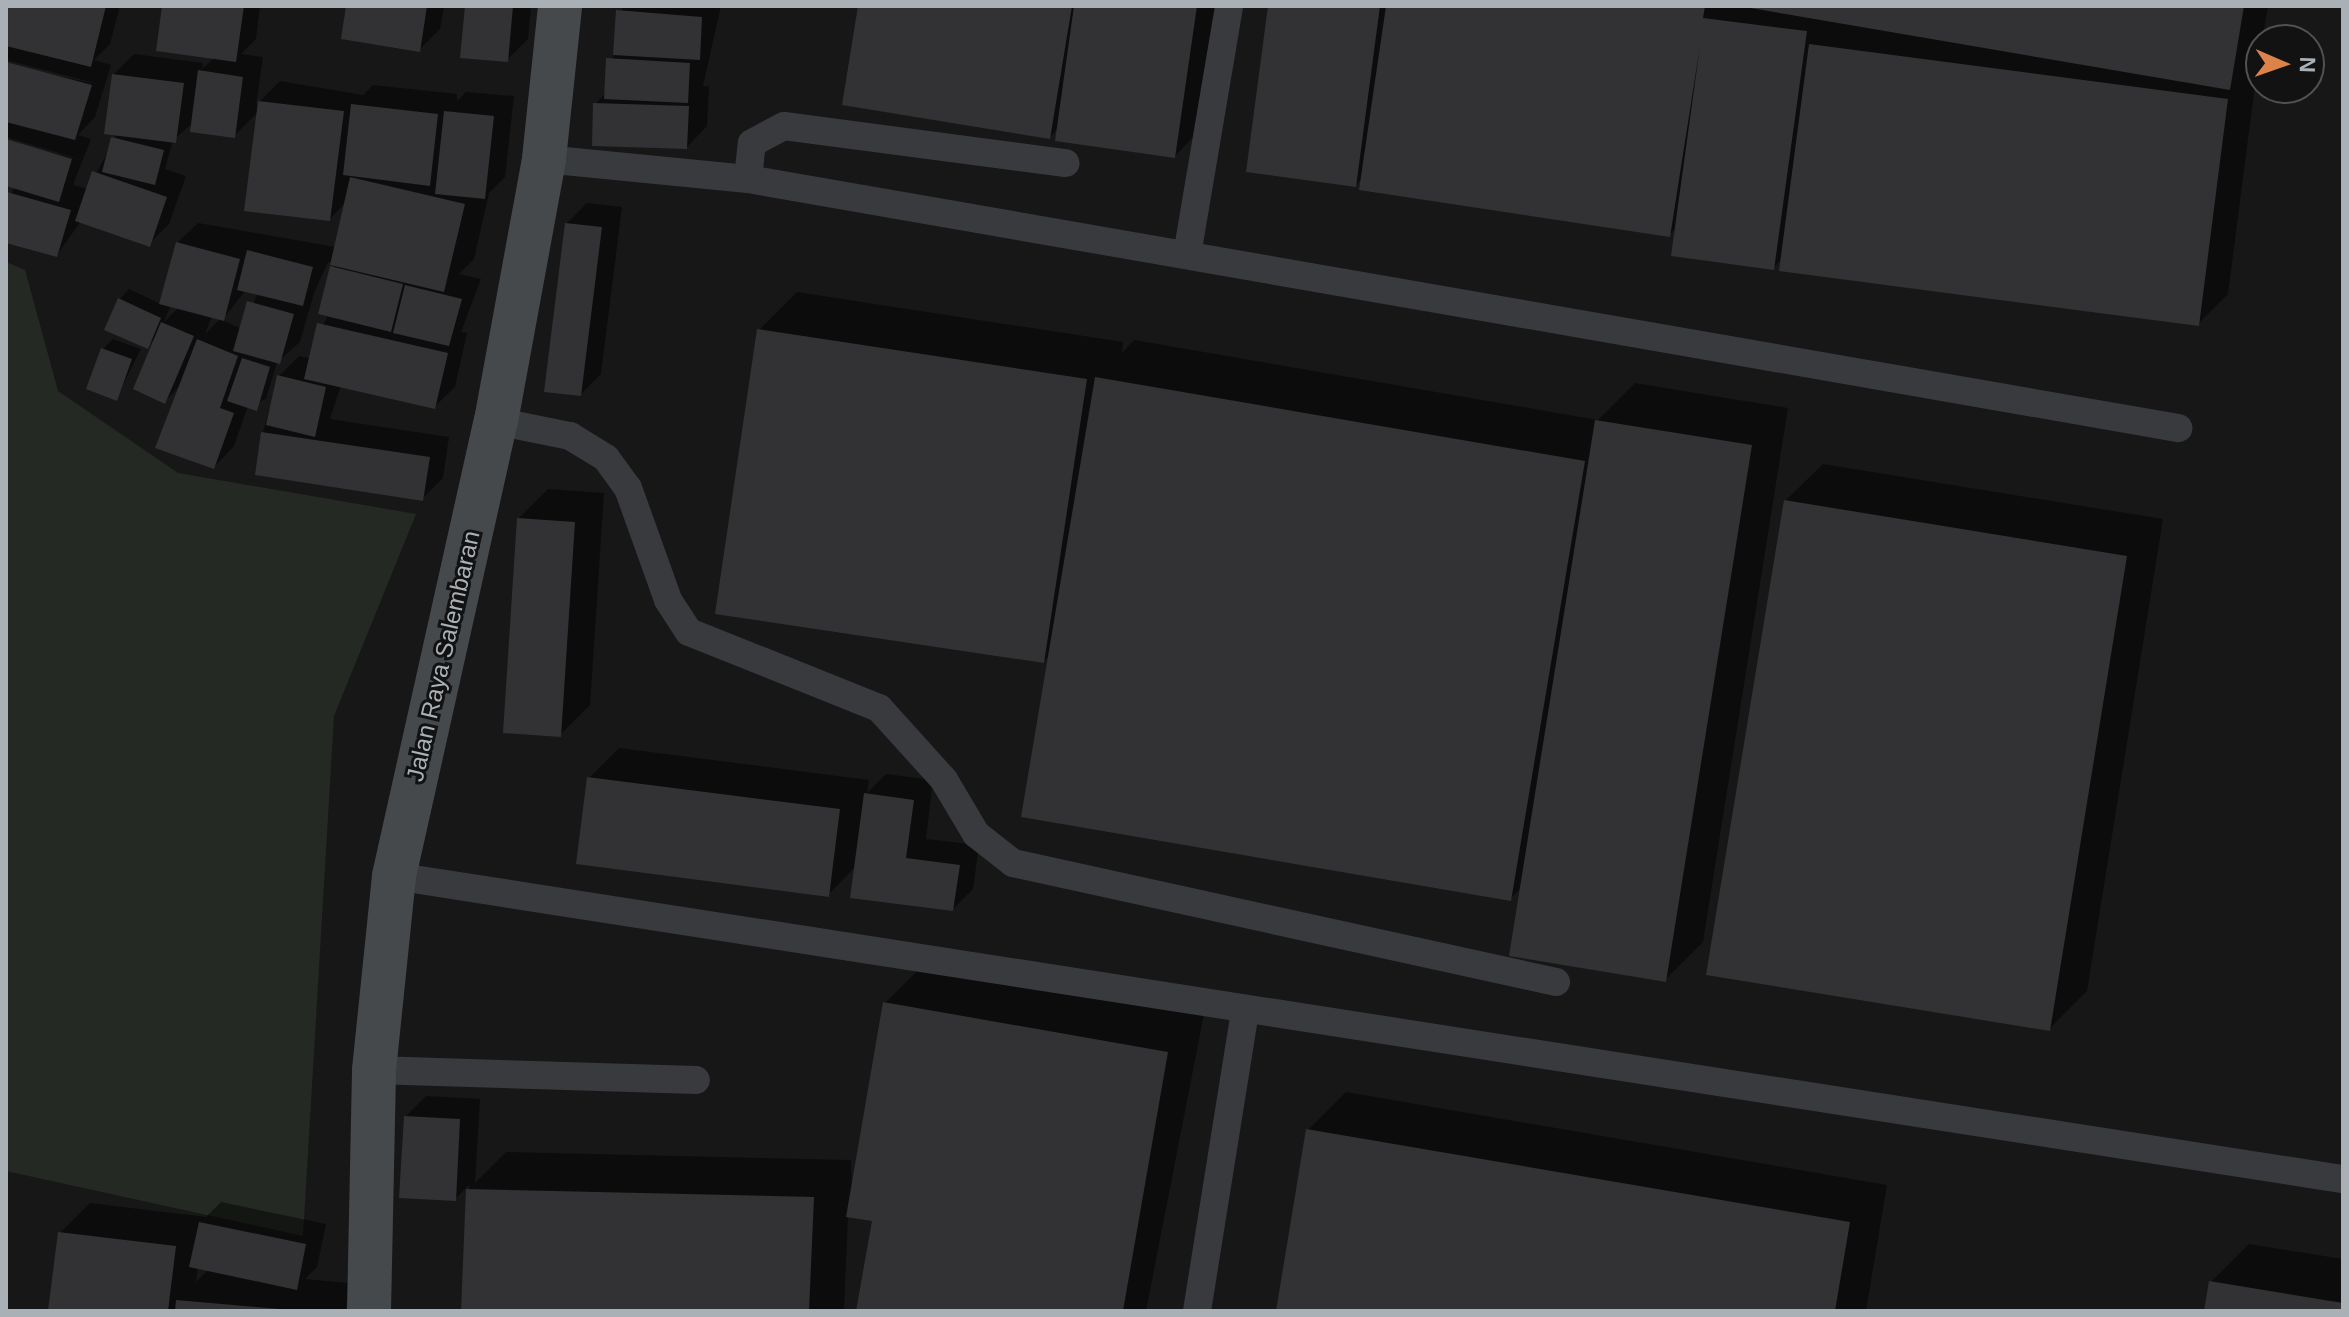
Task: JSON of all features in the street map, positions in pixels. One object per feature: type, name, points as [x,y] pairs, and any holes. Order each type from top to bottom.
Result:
[{"type":"main road","name":"Jalan Raya Salembaran","points":[[369,1311],[374,1070],[394,876],[496,421],[544,159],[560,6]]},
{"type":"lane","points":[[1187,255],[1229,6]]},
{"type":"lane","points":[[748,179],[752,143],[784,126],[1066,163]]},
{"type":"lane","points":[[544,159],[748,179],[2178,428]]},
{"type":"lane","points":[[496,421],[570,436],[606,458],[628,488],[668,600],[689,632],[879,708],[944,780],[976,834],[1013,863],[1556,982]]},
{"type":"lane","points":[[394,876],[2343,1179]]},
{"type":"lane","points":[[1197,1311],[1245,1010]]},
{"type":"lane","points":[[374,1070],[696,1080]]},
{"type":"shaded area","points":[[6,262],[25,270],[58,391],[178,473],[416,514],[334,716],[303,1236],[6,1171]]},
{"type":"building","points":[[6,6],[106,6],[91,67],[6,46]]},
{"type":"building","points":[[162,6],[244,6],[236,62],[156,51]]},
{"type":"building","points":[[346,6],[427,6],[420,52],[341,39]]},
{"type":"building","points":[[465,6],[513,6],[508,62],[460,58]]},
{"type":"building","points":[[858,6],[1072,6],[1050,139],[842,105]]},
{"type":"building","points":[[1074,6],[1197,6],[1175,158],[1055,141]]},
{"type":"building","points":[[1268,6],[1380,6],[1356,187],[1246,172]]},
{"type":"building","points":[[1386,6],[1705,6],[1703,18],[1807,31],[1774,270],[1671,256],[1700,46],[1670,237],[1359,190]]},
{"type":"building","points":[[1739,6],[2244,6],[2230,90]]},
{"type":"building","points":[[616,10],[702,17],[700,60],[613,55]]},
{"type":"building","points":[[1809,44],[2228,99],[2199,326],[1779,271]]},
{"type":"building","points":[[606,58],[690,63],[688,103],[604,99]]},
{"type":"building","points":[[6,62],[92,85],[75,140],[6,122]]},
{"type":"building","points":[[198,70],[243,77],[235,138],[190,132]]},
{"type":"building","points":[[112,74],[184,83],[176,143],[104,134]]},
{"type":"building","points":[[258,101],[344,111],[330,221],[244,211]]},
{"type":"building","points":[[593,103],[689,106],[687,149],[592,146]]},
{"type":"building","points":[[351,104],[438,114],[430,186],[343,175]]},
{"type":"building","points":[[444,111],[494,116],[485,199],[435,194]]},
{"type":"building","points":[[111,137],[164,150],[155,185],[102,172]]},
{"type":"building","points":[[6,139],[72,159],[59,202],[6,186]]},
{"type":"building","points":[[92,171],[167,197],[150,247],[75,221]]},
{"type":"building","points":[[350,177],[465,204],[444,292],[330,265]]},
{"type":"building","points":[[7,192],[71,210],[57,257],[6,243]]},
{"type":"building","points":[[565,223],[602,227],[581,396],[544,392]]},
{"type":"building","points":[[176,242],[240,259],[224,321],[159,304]]},
{"type":"building","points":[[247,250],[313,267],[303,306],[237,290]]},
{"type":"building","points":[[330,266],[403,284],[391,332],[318,314]]},
{"type":"building","points":[[405,285],[462,299],[449,346],[393,333]]},
{"type":"building","points":[[118,298],[161,318],[148,349],[104,330]]},
{"type":"building","points":[[247,301],[294,314],[280,364],[233,351]]},
{"type":"building","points":[[161,322],[194,336],[165,404],[133,389]]},
{"type":"building","points":[[317,323],[448,353],[435,409],[304,379]]},
{"type":"building","points":[[757,329],[1087,379],[1044,663],[715,614]]},
{"type":"building","points":[[197,339],[238,356],[220,408],[234,413],[214,469],[155,448]]},
{"type":"building","points":[[101,348],[132,359],[117,401],[86,389]]},
{"type":"building","points":[[242,358],[270,367],[257,411],[227,401]]},
{"type":"building","points":[[277,375],[326,387],[315,437],[266,425]]},
{"type":"building","points":[[1095,377],[1585,461],[1511,901],[1021,817]]},
{"type":"building","points":[[1595,420],[1752,445],[1666,982],[1509,956]]},
{"type":"building","points":[[261,432],[430,457],[423,501],[255,475]]},
{"type":"building","points":[[1784,500],[2127,556],[2050,1031],[1706,975]]},
{"type":"building","points":[[517,518],[575,522],[561,737],[503,733]]},
{"type":"building","points":[[587,777],[840,809],[829,897],[576,864]]},
{"type":"building","points":[[864,793],[914,800],[906,858],[960,865],[953,911],[850,898]]},
{"type":"building","points":[[883,1002],[1168,1052],[1123,1311],[856,1311],[872,1221],[846,1217]]},
{"type":"building","points":[[404,1116],[460,1119],[456,1201],[399,1198]]},
{"type":"building","points":[[1306,1129],[1850,1222],[1835,1311],[1276,1311]]},
{"type":"building","points":[[466,1189],[814,1197],[809,1311],[461,1311]]},
{"type":"building","points":[[199,1222],[306,1244],[297,1290],[189,1267]]},
{"type":"building","points":[[58,1232],[176,1246],[168,1311],[48,1311]]},
{"type":"building","points":[[2209,1281],[2343,1303],[2343,1311],[2204,1311]]},
{"type":"building","points":[[176,1300],[279,1309],[175,1311]]}]
